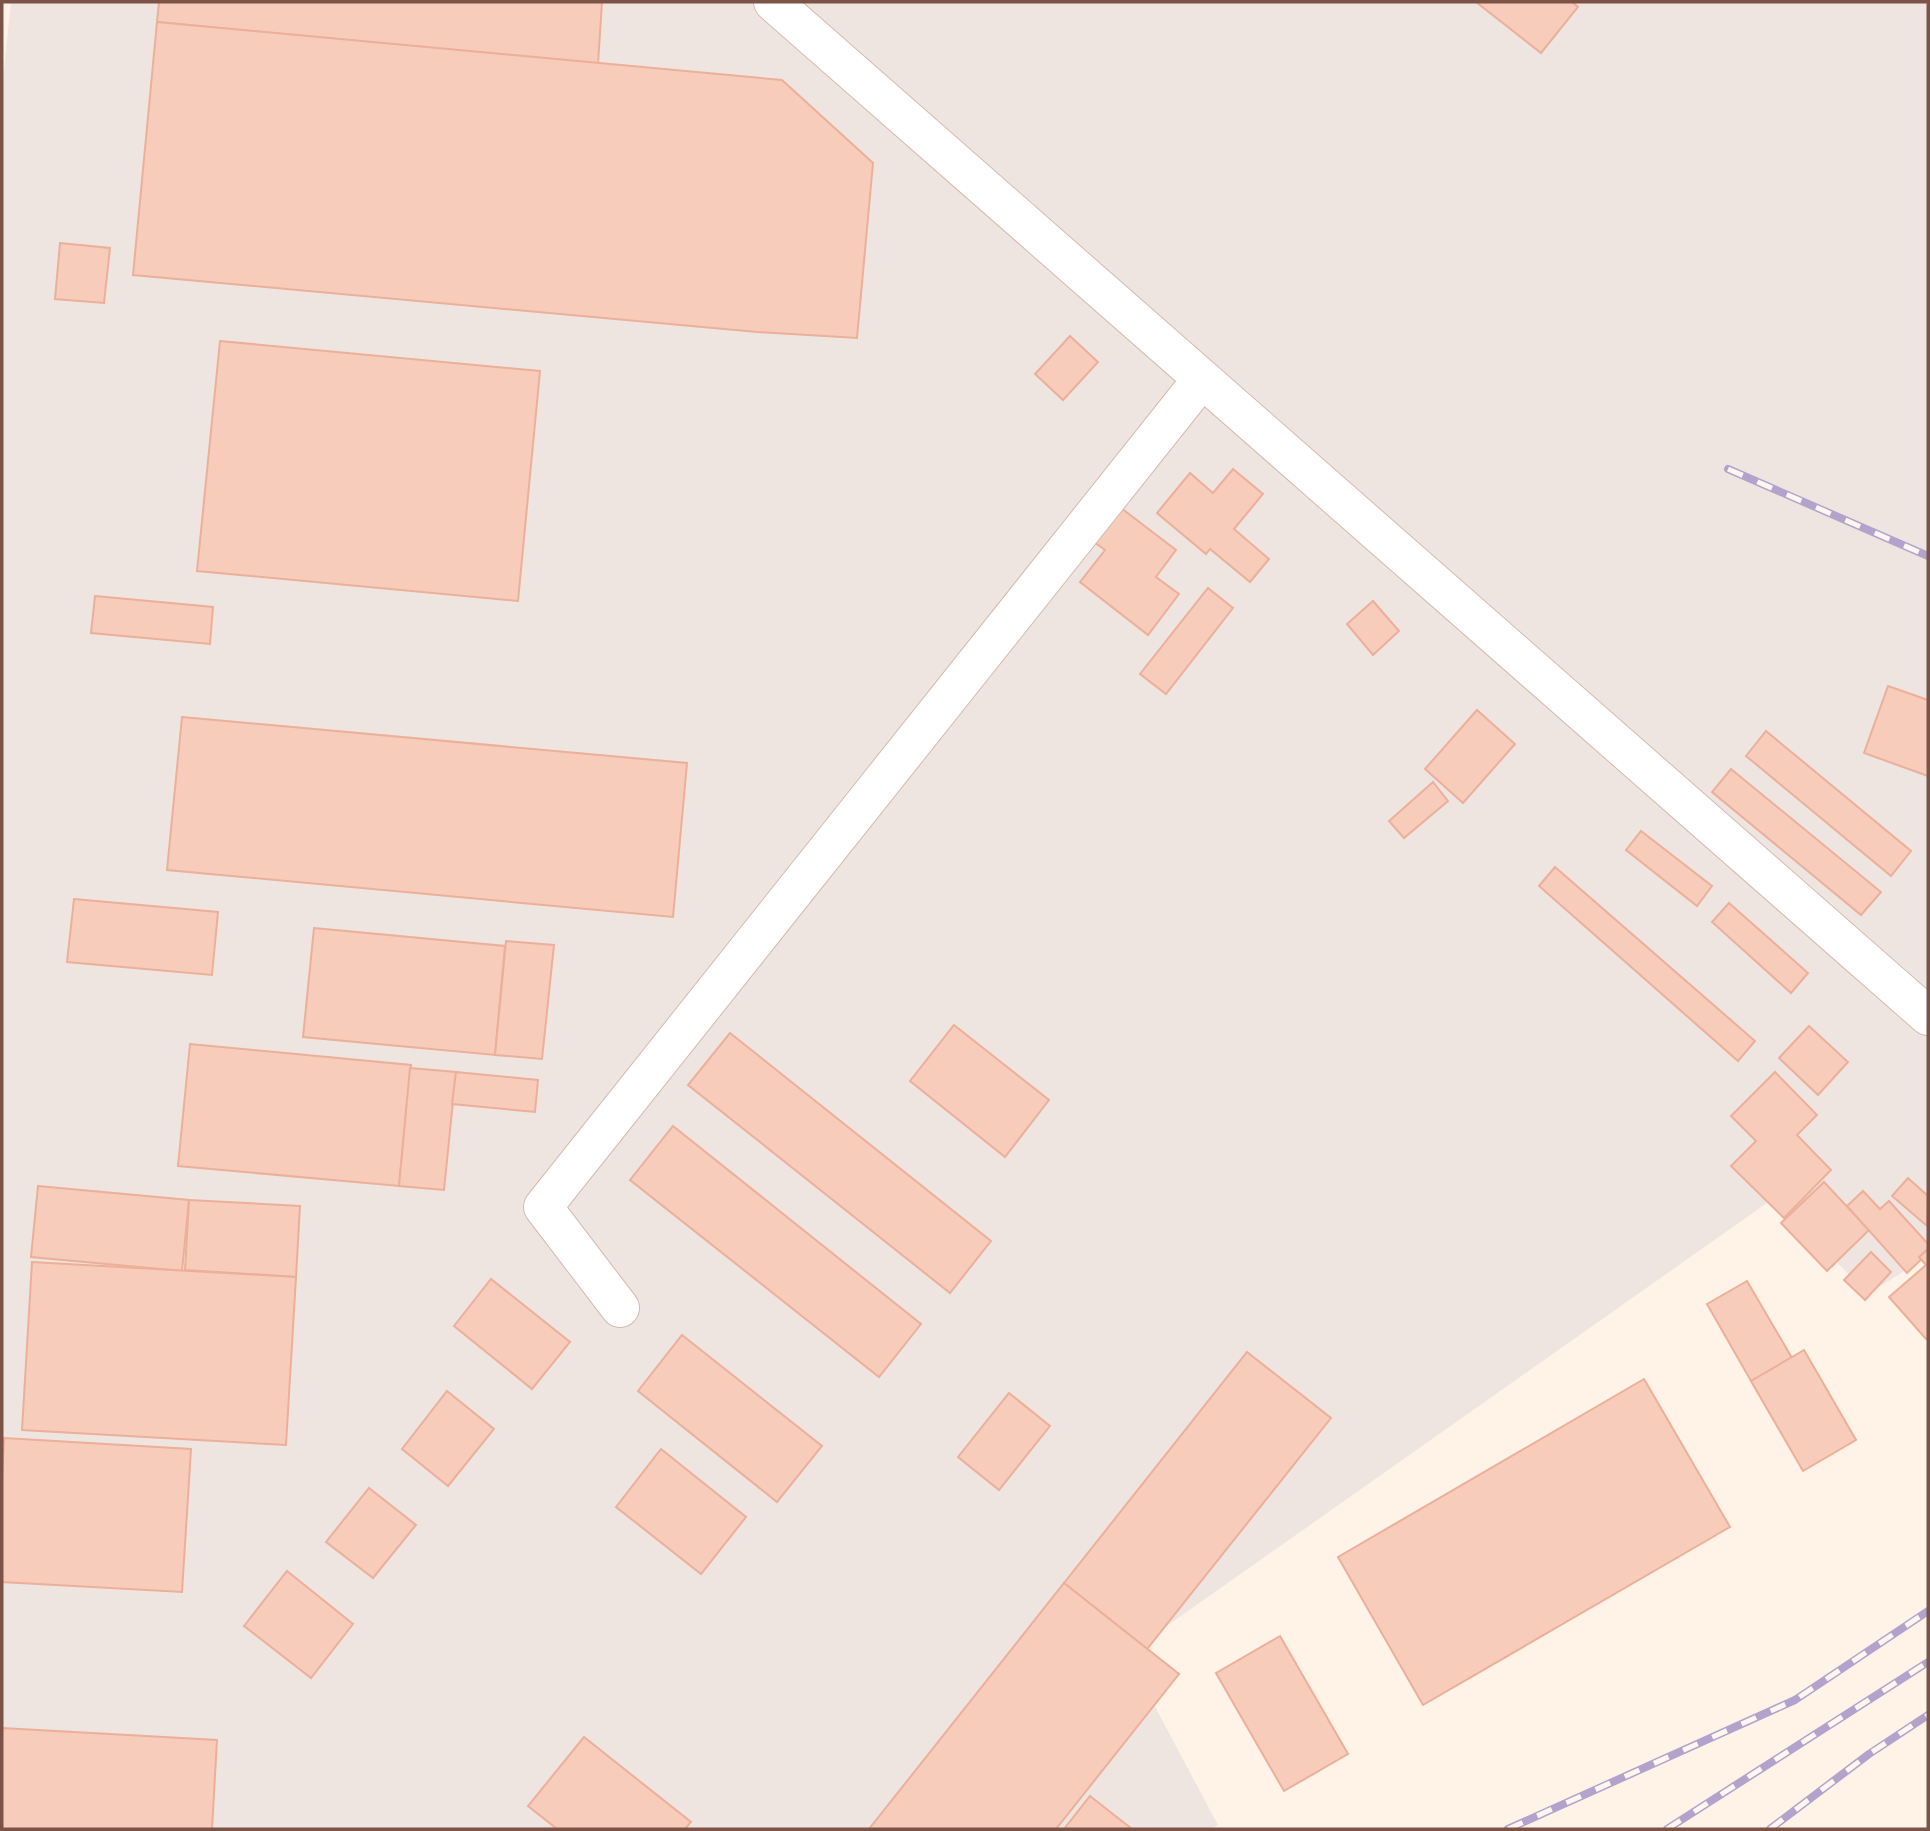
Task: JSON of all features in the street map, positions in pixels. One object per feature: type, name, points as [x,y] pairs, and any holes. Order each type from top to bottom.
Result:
[{"type":"street","points":[[777,3],[1928,1016]]},
{"type":"street","points":[[620,1308],[543,1207],[1202,379]]},
{"type":"shaded area","points":[[11,2],[1928,2],[1928,1256],[1868,1294],[1774,1198],[1127,1654],[1218,1825],[1211,1829],[2,1829],[2,89]]},
{"type":"building","points":[[159,2],[602,2],[598,64],[157,22]]},
{"type":"building","points":[[1476,2],[1572,2],[1578,7],[1541,53]]},
{"type":"building","points":[[157,22],[782,80],[873,163],[857,338],[757,332],[133,275]]},
{"type":"building","points":[[60,243],[110,248],[104,303],[55,299]]},
{"type":"building","points":[[1070,336],[1098,362],[1063,400],[1035,374]]},
{"type":"building","points":[[220,341],[540,371],[518,601],[197,571]]},
{"type":"building","points":[[1233,469],[1263,494],[1234,529],[1269,559],[1250,582],[1210,549],[1206,554],[1157,513],[1190,473],[1213,493]]},
{"type":"building","points":[[1121,508],[1176,550],[1156,577],[1179,594],[1148,635],[1080,582],[1105,550],[1094,542]]},
{"type":"building","points":[[1208,588],[1233,608],[1166,694],[1140,674]]},
{"type":"building","points":[[95,596],[213,607],[210,644],[91,633]]},
{"type":"building","points":[[1373,601],[1399,631],[1373,655],[1347,624]]},
{"type":"building","points":[[1888,686],[1928,700],[1928,776],[1864,753]]},
{"type":"building","points":[[1477,710],[1515,744],[1463,803],[1425,769]]},
{"type":"building","points":[[182,717],[687,763],[673,917],[167,870]]},
{"type":"building","points":[[1766,731],[1911,851],[1891,876],[1746,756]]},
{"type":"building","points":[[1731,769],[1881,892],[1861,915],[1712,792]]},
{"type":"building","points":[[1433,782],[1448,801],[1404,838],[1389,821]]},
{"type":"building","points":[[1641,831],[1712,886],[1697,906],[1626,850]]},
{"type":"building","points":[[1555,867],[1755,1041],[1738,1061],[1539,886]]},
{"type":"building","points":[[74,899],[218,912],[212,975],[67,962]]},
{"type":"building","points":[[1729,903],[1808,973],[1791,993],[1712,922]]},
{"type":"building","points":[[314,928],[505,946],[495,1055],[303,1037]]},
{"type":"building","points":[[506,941],[554,945],[542,1059],[495,1055]]},
{"type":"building","points":[[954,1025],[1049,1100],[1005,1157],[910,1081]]},
{"type":"building","points":[[1809,1026],[1848,1062],[1818,1095],[1779,1058]]},
{"type":"building","points":[[730,1033],[991,1241],[950,1293],[688,1085]]},
{"type":"building","points":[[190,1044],[411,1065],[399,1186],[178,1166]]},
{"type":"building","points":[[410,1068],[456,1072],[444,1190],[399,1186]]},
{"type":"building","points":[[456,1072],[538,1080],[535,1112],[452,1104]]},
{"type":"building","points":[[1775,1072],[1817,1115],[1797,1135],[1831,1170],[1784,1218],[1731,1166],[1756,1141],[1731,1116]]},
{"type":"building","points":[[673,1126],[921,1324],[879,1377],[630,1180]]},
{"type":"building","points":[[1908,1178],[1928,1196],[1927,1226],[1892,1196]]},
{"type":"building","points":[[1824,1182],[1869,1230],[1827,1271],[1781,1223]]},
{"type":"building","points":[[38,1186],[189,1200],[182,1271],[31,1257]]},
{"type":"building","points":[[1863,1191],[1880,1209],[1889,1201],[1928,1244],[1928,1253],[1907,1273],[1847,1206]]},
{"type":"building","points":[[189,1200],[300,1206],[296,1277],[185,1270]]},
{"type":"building","points":[[1928,1249],[1926,1339],[1889,1297],[1926,1265],[1919,1257]]},
{"type":"building","points":[[1871,1252],[1891,1272],[1865,1300],[1844,1280]]},
{"type":"building","points":[[32,1262],[296,1277],[286,1445],[22,1430]]},
{"type":"building","points":[[491,1279],[570,1342],[532,1389],[454,1326]]},
{"type":"building","points":[[1747,1281],[1792,1358],[1751,1381],[1707,1304]]},
{"type":"building","points":[[682,1335],[822,1446],[777,1502],[638,1391]]},
{"type":"building","points":[[1804,1350],[1856,1440],[1803,1471],[1751,1381]]},
{"type":"building","points":[[1247,1352],[1331,1418],[1147,1649],[1064,1583]]},
{"type":"building","points":[[1644,1379],[1730,1527],[1423,1705],[1338,1557]]},
{"type":"building","points":[[447,1391],[494,1429],[448,1486],[402,1449]]},
{"type":"building","points":[[1009,1393],[1050,1426],[999,1490],[958,1457]]},
{"type":"building","points":[[4,1438],[191,1449],[182,1592],[2,1582]]},
{"type":"building","points":[[661,1449],[746,1517],[701,1574],[616,1507]]},
{"type":"building","points":[[369,1488],[416,1525],[373,1578],[326,1542]]},
{"type":"building","points":[[287,1571],[353,1624],[311,1678],[244,1626]]},
{"type":"building","points":[[1064,1583],[1179,1674],[1056,1829],[869,1829]]},
{"type":"building","points":[[1280,1636],[1348,1754],[1284,1791],[1216,1673]]},
{"type":"building","points":[[2,1728],[217,1740],[212,1829],[2,1829]]},
{"type":"building","points":[[584,1737],[691,1822],[685,1829],[557,1829],[528,1806]]},
{"type":"building","points":[[1090,1796],[1132,1829],[1064,1829]]},
{"type":"railway","points":[[1728,469],[1928,556]]},
{"type":"railway","points":[[1508,1829],[1795,1700],[1928,1611]]},
{"type":"railway","points":[[1667,1829],[1928,1662]]},
{"type":"railway","points":[[1770,1829],[1869,1754],[1928,1715]]}]
